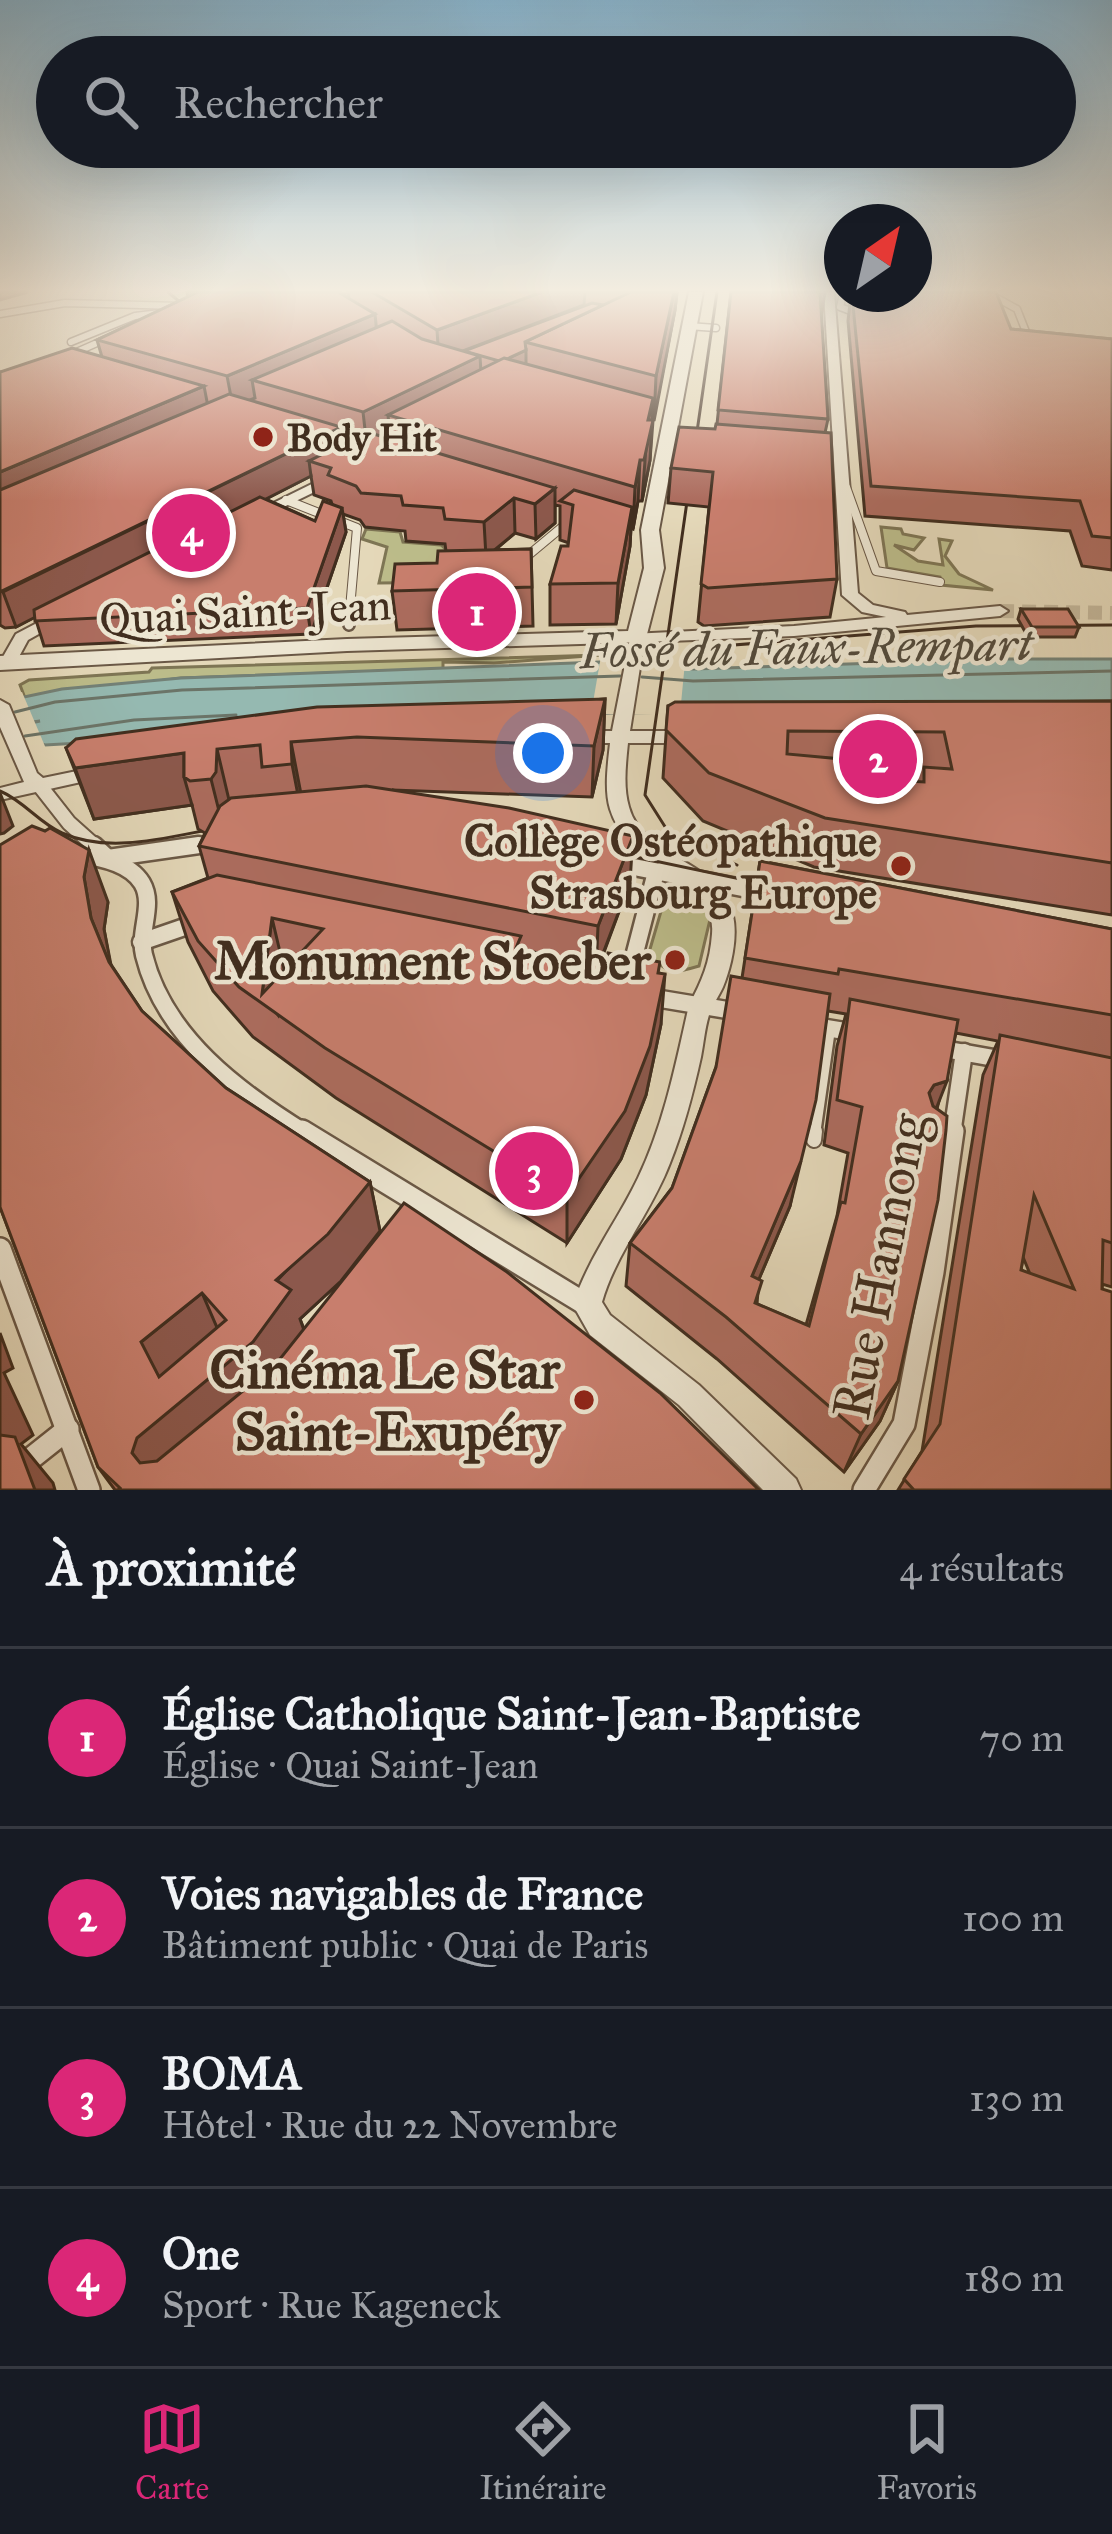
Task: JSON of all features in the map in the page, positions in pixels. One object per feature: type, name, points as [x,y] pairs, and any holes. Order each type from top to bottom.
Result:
[{"type":"street","points":[[587,1305],[597,1273],[662,1153],[700,1005],[714,988],[727,915],[721,899],[704,882],[651,852],[620,810],[617,784],[623,714],[654,568],[645,541],[681,362]]},
{"type":"street","points":[[635,647],[1000,611],[896,615],[857,602],[850,595],[840,362]]},
{"type":"street","points":[[820,458],[841,459]]},
{"type":"street","points":[[244,521],[358,465]]},
{"type":"street","points":[[551,512],[594,526]]},
{"type":"street","points":[[4,663],[22,637],[77,607]]},
{"type":"street","name":"Quai Saint-Jean","points":[[4,663],[348,634],[635,647]]},
{"type":"street","points":[[0,706],[22,759],[69,823],[141,881],[148,903],[143,935],[156,991],[206,1059],[417,1216],[587,1305],[600,1324],[689,1395],[785,1490]]},
{"type":"street","points":[[570,737],[704,737]]},
{"type":"street","points":[[0,794],[122,771]]},
{"type":"street","points":[[50,852],[108,858],[232,841],[236,833]]},
{"type":"street","points":[[590,858],[788,897]]},
{"type":"street","points":[[656,872],[625,992],[753,1015]]},
{"type":"street","points":[[143,935],[207,920]]},
{"type":"street","points":[[791,1022],[874,1036]]},
{"type":"street","points":[[918,1044],[1033,1066]]},
{"type":"street","name":"Rue Hannong","points":[[864,1490],[904,1424],[933,1272],[964,1052]]},
{"type":"street","points":[[927,1142],[950,1148]]},
{"type":"street","points":[[0,1250],[89,1490]]},
{"type":"street","points":[[0,1483],[68,1429]]},
{"type":"lane","points":[[842,479],[859,511],[876,571],[940,582]]},
{"type":"lane","points":[[286,500],[357,528],[348,634]]},
{"type":"lane","points":[[517,566],[572,519]]},
{"type":"lane","points":[[814,1140],[830,1029]]},
{"type":"green space","points":[[881,527],[924,538],[914,550],[894,545],[918,561],[943,565],[939,539],[952,541],[945,556],[959,574],[993,590],[941,585],[940,577],[887,568]]},
{"type":"green space","points":[[366,529],[400,532],[403,542],[441,545],[482,582],[379,583],[387,547],[362,539]]},
{"type":"green space","points":[[601,655],[443,662],[443,669],[181,678],[25,698],[20,685],[29,680],[149,672],[152,668]]},
{"type":"green space","points":[[685,892],[702,897],[712,911],[699,966],[671,971],[648,956],[664,901]]},
{"type":"water","points":[[1112,659],[1112,707],[610,713],[45,745],[0,730],[40,721],[0,726],[0,702],[62,689],[181,678],[600,662],[693,669]]},
{"type":"pier","points":[[601,656],[685,662],[680,714],[591,714]]},
{"type":"pier","points":[[22,692],[47,751],[1,758],[0,696]]},
{"type":"building","points":[[31,362],[119,362],[204,386],[0,472],[0,372]]},
{"type":"building","points":[[175,362],[262,362],[227,376]]},
{"type":"building","points":[[296,362],[468,362],[363,412],[252,380]]},
{"type":"building","points":[[497,362],[517,362],[653,398],[648,420],[653,420],[635,487],[388,415]]},
{"type":"building","points":[[600,362],[659,362],[656,376]]},
{"type":"building","points":[[723,362],[824,362],[828,419],[718,410]]},
{"type":"building","points":[[859,362],[1112,362],[1112,538],[1092,536],[1080,501],[871,486]]},
{"type":"building","points":[[229,394],[341,427],[0,592],[0,490]]},
{"type":"building","points":[[716,424],[831,433],[837,579],[708,588],[701,584],[713,472],[671,468],[679,427],[715,429]]},
{"type":"building","points":[[367,432],[555,488],[535,504],[514,498],[484,522],[445,519],[443,508],[403,505],[401,496],[361,493],[356,486],[328,475],[331,468],[309,461]]},
{"type":"building","points":[[574,490],[632,507],[618,583],[550,584],[561,546],[568,546],[573,505],[560,501]]},
{"type":"building","points":[[260,497],[315,521],[323,501],[342,508],[307,608],[35,621],[34,610]]},
{"type":"building","points":[[531,549],[532,587],[392,591],[395,564],[437,563],[438,551]]},
{"type":"building","points":[[1021,609],[1068,609],[1079,627],[1032,627]]},
{"type":"building","points":[[605,699],[594,746],[357,737],[291,742],[292,764],[262,767],[260,745],[217,749],[211,779],[190,781],[184,777],[184,753],[75,768],[66,748],[76,739],[317,707]]},
{"type":"building","points":[[1112,701],[1112,863],[825,818],[709,773],[666,730],[668,706],[675,702]],"holes":[[[788,731],[944,732],[952,769],[924,767],[924,782],[854,778],[852,760],[787,754]]]},
{"type":"building","points":[[366,786],[509,808],[633,836],[598,926],[199,846],[220,806],[231,798]]},
{"type":"building","points":[[32,826],[50,828],[89,850],[84,877],[91,918],[109,962],[142,1011],[226,1088],[370,1182],[328,1234],[276,1280],[291,1290],[253,1342],[137,1438],[132,1453],[140,1463],[157,1461],[276,1364],[404,1203],[507,1272],[660,1393],[759,1490],[118,1490],[98,1467],[0,1207],[0,845]],"holes":[[[202,1293],[226,1320],[159,1377],[141,1342]]]},
{"type":"building","points":[[760,861],[1112,929],[1112,1015],[745,958]]},
{"type":"building","points":[[217,875],[521,936],[516,948],[538,953],[606,964],[608,953],[660,962],[658,973],[665,974],[650,1046],[625,1111],[567,1196],[325,1048],[239,987],[198,941],[172,892]],"holes":[[[272,918],[323,929],[262,994]]]},
{"type":"building","points":[[731,976],[830,994],[816,1100],[801,1161],[752,1276],[762,1281],[755,1303],[809,1326],[841,1202],[845,1203],[862,1107],[837,1100],[850,999],[958,1020],[947,1081],[934,1085],[929,1093],[933,1106],[947,1116],[946,1130],[938,1200],[898,1381],[861,1434],[726,1317],[630,1243],[672,1188],[716,1067]]},
{"type":"building","points":[[1000,1035],[1112,1058],[1112,1243],[1103,1240],[1102,1289],[1112,1292],[1112,1490],[914,1490],[904,1479],[940,1424]],"holes":[[[1034,1195],[1074,1289],[1021,1270]]]},
{"type":"building","points":[[0,1435],[15,1437],[35,1490],[0,1490]]},
{"type":"tunnel","points":[[1000,611],[1112,613]]},
{"type":"tram line","points":[[707,362],[645,795],[669,833],[737,865]]},
{"type":"tram line","points":[[721,646],[976,626],[1112,625]]},
{"type":"tram line","points":[[0,791],[54,829],[82,840],[146,841],[230,826]]},
{"type":"tram line","points":[[598,849],[792,890]]},
{"type":"place","name":"Body Hit","points":[[263,437]]},
{"type":"place","name":"One","points":[[191,533]]},
{"type":"place","name":"Église Catholique Saint-Jean-Baptiste","points":[[477,612]]},
{"type":"place","name":"Voies navigables de France","points":[[878,759]]},
{"type":"place","name":"Collège Ostéopathique Strasbourg Europe","points":[[901,866]]},
{"type":"place","name":"Monument Stoeber","points":[[675,960]]},
{"type":"place","name":"BOMA","points":[[534,1171]]},
{"type":"place","name":"Cinéma Le Star Saint-Exupéry","points":[[584,1400]]},
{"type":"water label","name":"Fossé du Faux-Rempart","points":[[806,647]]}]
